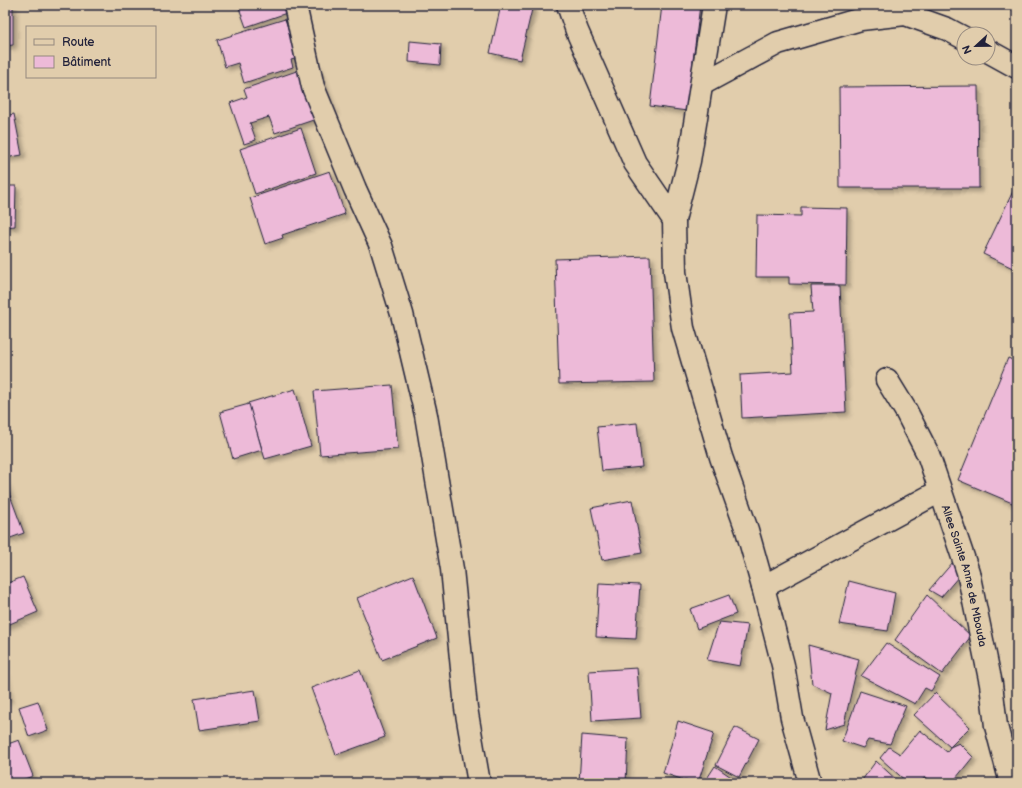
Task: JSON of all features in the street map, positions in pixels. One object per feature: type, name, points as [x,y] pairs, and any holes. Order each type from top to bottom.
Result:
[{"type":"street","points":[[295,5],[314,87],[355,189],[381,246],[404,322],[426,415],[452,569],[466,708],[479,783]]},
{"type":"street","points":[[568,5],[577,31],[635,163],[674,220]]},
{"type":"street","points":[[714,5],[689,161],[674,220],[675,272],[683,328],[721,457],[747,530],[782,665],[792,718],[810,783]]},
{"type":"street","points":[[702,84],[778,43],[861,18],[905,14],[956,34]]},
{"type":"street","points":[[996,55],[1017,67]]},
{"type":"street","name":"Allee Sainte Anne de Mbouda","points":[[888,380],[928,454],[940,492],[952,521],[968,572],[991,684],[996,726],[1011,783]]},
{"type":"street","points":[[763,588],[940,492]]},
{"type":"building","points":[[5,5],[13,5],[13,45],[5,46]]},
{"type":"building","points":[[238,5],[303,5],[304,7],[246,27]]},
{"type":"building","points":[[501,5],[533,5],[520,60],[490,53]]},
{"type":"building","points":[[662,5],[700,5],[687,111],[650,106]]},
{"type":"building","points":[[285,19],[289,31],[292,29],[298,58],[291,60],[293,67],[244,83],[238,63],[225,67],[217,40]]},
{"type":"building","points":[[410,41],[441,44],[440,65],[409,62]]},
{"type":"building","points":[[317,64],[334,113],[275,133],[269,117],[250,123],[256,140],[244,144],[230,103],[247,97],[244,89]]},
{"type":"building","points":[[978,86],[979,188],[840,188],[839,87]]},
{"type":"building","points":[[14,114],[22,155],[5,158],[5,116]]},
{"type":"building","points":[[301,128],[316,173],[255,194],[240,149]]},
{"type":"building","points":[[330,171],[345,214],[282,235],[283,238],[265,244],[250,198]]},
{"type":"building","points":[[5,186],[16,186],[15,226],[5,227]]},
{"type":"building","points":[[1015,187],[1017,188],[1017,270],[983,254]]},
{"type":"building","points":[[801,207],[847,208],[846,285],[789,284],[789,277],[756,277],[757,215],[801,216]]},
{"type":"building","points":[[650,256],[654,382],[559,384],[555,259]]},
{"type":"building","points":[[811,286],[840,286],[846,412],[742,418],[740,375],[793,372],[790,313],[813,312]]},
{"type":"building","points":[[1008,358],[1017,362],[1017,505],[958,480]]},
{"type":"building","points":[[392,385],[398,449],[320,455],[314,391]]},
{"type":"building","points":[[295,389],[311,446],[265,459],[248,403]]},
{"type":"building","points":[[249,404],[262,450],[233,459],[220,412]]},
{"type":"building","points":[[637,423],[642,467],[602,471],[597,427]]},
{"type":"building","points":[[5,482],[24,533],[5,540]]},
{"type":"building","points":[[632,500],[642,553],[602,560],[591,508]]},
{"type":"building","points":[[953,562],[959,576],[941,597],[929,590]]},
{"type":"building","points":[[413,575],[437,638],[382,660],[357,598]]},
{"type":"building","points":[[23,577],[38,612],[5,626],[5,584]]},
{"type":"building","points":[[849,581],[895,593],[888,631],[839,624]]},
{"type":"building","points":[[599,583],[640,585],[636,639],[596,637]]},
{"type":"building","points":[[729,595],[736,614],[697,629],[690,609]]},
{"type":"building","points":[[927,595],[971,636],[942,674],[895,640]]},
{"type":"building","points":[[719,622],[748,625],[740,666],[707,660]]},
{"type":"building","points":[[886,643],[940,677],[931,691],[925,688],[915,704],[861,676]]},
{"type":"building","points":[[808,645],[859,659],[844,724],[825,730],[832,693],[812,684]]},
{"type":"building","points":[[637,668],[641,718],[592,721],[589,671]]},
{"type":"building","points":[[360,670],[385,737],[336,755],[311,688]]},
{"type":"building","points":[[5,674],[9,699],[5,700]]},
{"type":"building","points":[[255,690],[260,721],[199,730],[194,699]]},
{"type":"building","points":[[860,691],[906,706],[890,744],[868,740],[863,748],[842,741]]},
{"type":"building","points":[[935,693],[970,727],[950,747],[914,715]]},
{"type":"building","points":[[38,701],[48,730],[29,737],[19,707]]},
{"type":"building","points":[[678,721],[714,733],[698,783],[693,783],[663,773]]},
{"type":"building","points":[[735,727],[759,739],[739,777],[716,765]]},
{"type":"building","points":[[920,730],[947,752],[950,747],[959,743],[973,757],[952,783],[933,783],[926,777],[918,783],[908,783],[880,758],[889,747],[900,754]]},
{"type":"building","points":[[582,735],[628,739],[626,783],[579,783]]},
{"type":"building","points":[[19,740],[33,776],[13,783],[5,783],[5,745]]},
{"type":"building","points":[[876,761],[900,783],[860,783]]},
{"type":"building","points":[[715,766],[740,783],[704,783]]}]
